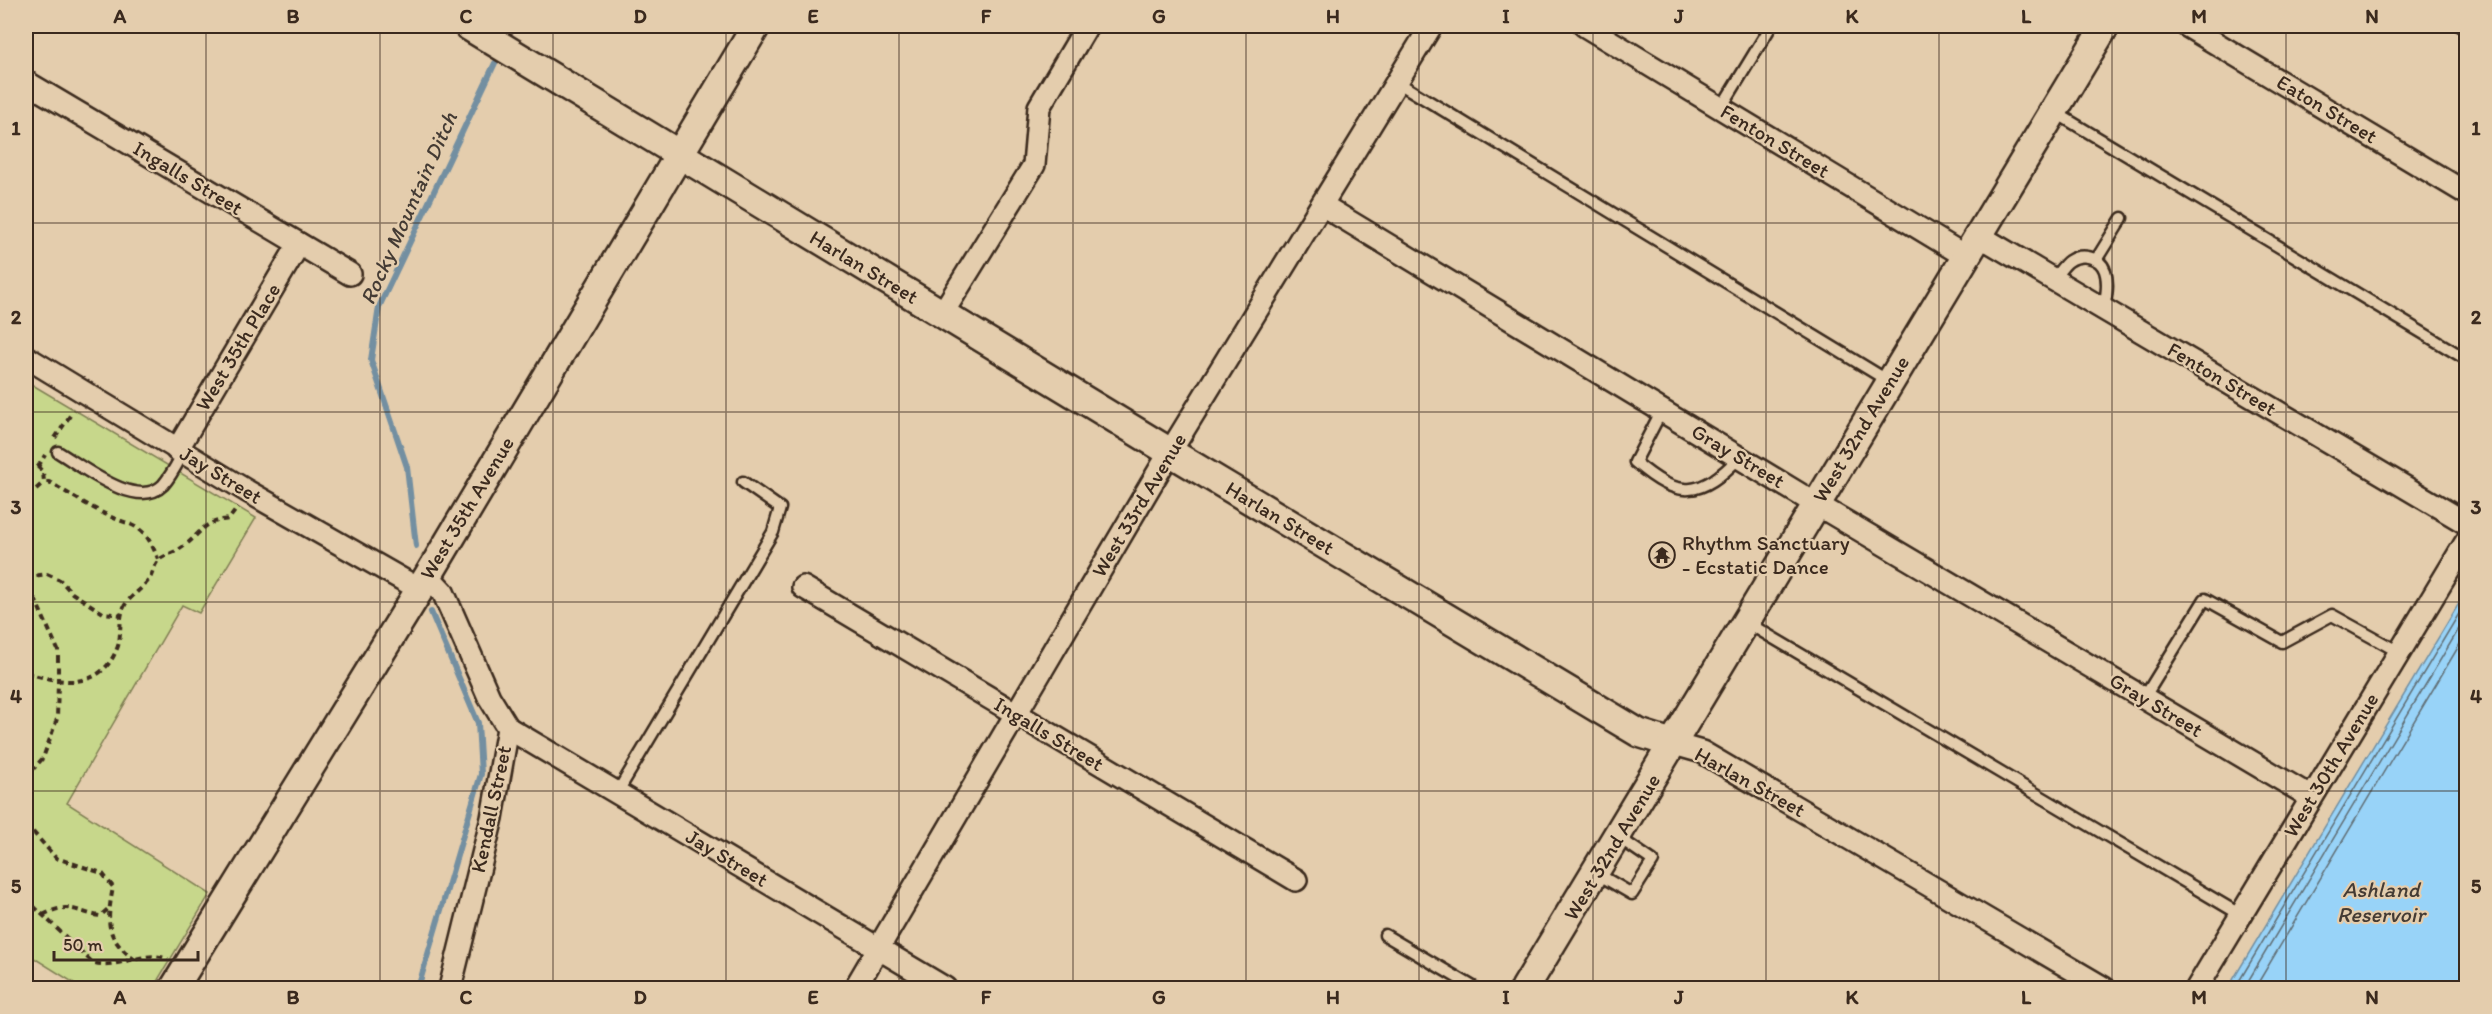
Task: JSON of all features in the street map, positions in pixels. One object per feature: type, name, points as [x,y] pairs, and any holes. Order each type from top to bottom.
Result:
[{"type":"street","name":"Harlan Street","points":[[468,26],[1170,452],[1639,733],[1702,752],[2104,988]]},
{"type":"street","name":"West 35th Avenue","points":[[174,988],[424,582],[678,153],[756,26]]},
{"type":"street","points":[[942,314],[1034,165],[1039,107],[1087,26]]},
{"type":"street","name":"West 33rd Avenue","points":[[855,988],[1170,452],[1431,26]]},
{"type":"street","name":"Fenton Street","points":[[1585,26],[1721,108],[1972,246],[2053,279],[2466,523]]},
{"type":"street","name":"West 32nd Avenue","points":[[1527,988],[2105,26]]},
{"type":"street","name":"Eaton Street","points":[[2187,26],[2466,193]]},
{"type":"street","name":"Ingalls Street","points":[[26,82],[350,274]]},
{"type":"street","name":"Gray Street","points":[[1322,205],[1816,504],[2311,797]]},
{"type":"street","name":"West 35th Place","points":[[180,452],[299,244]]},
{"type":"street","name":"Jay Street","points":[[26,357],[247,491],[424,582]]},
{"type":"street","name":"West 30th Avenue","points":[[2197,988],[2466,542]]},
{"type":"street","name":"Kendall Street","points":[[424,582],[443,592],[489,697],[508,728],[492,818],[450,988]]},
{"type":"street","name":"Ingalls Street","points":[[804,587],[1296,880]]},
{"type":"street","name":"Jay Street","points":[[508,728],[945,988]]},
{"type":"lane","points":[[1721,108],[1771,26]]},
{"type":"lane","points":[[2461,26],[2466,29]]},
{"type":"lane","points":[[1397,82],[1890,382]]},
{"type":"lane","points":[[2053,111],[2466,359]]},
{"type":"lane","points":[[2096,260],[2122,218]]},
{"type":"lane","points":[[2053,279],[2068,261],[2082,256],[2096,260],[2102,264],[2106,273],[2104,309]]},
{"type":"lane","points":[[1662,410],[1635,462],[1658,482],[1677,489],[1698,489],[1721,476],[1740,457]]},
{"type":"lane","points":[[58,452],[120,489],[134,493],[150,492],[162,486],[180,452]]},
{"type":"lane","points":[[617,793],[773,532],[780,508],[743,482]]},
{"type":"lane","points":[[2144,698],[2205,599],[2282,642],[2332,615],[2399,652]]},
{"type":"lane","points":[[1746,622],[2241,915]]},
{"type":"lane","points":[[1596,872],[1632,894],[1653,861],[1618,837]]},
{"type":"lane","points":[[1385,935],[1475,988]]},
{"type":"path","points":[[26,468],[38,467],[43,472],[44,482]]},
{"type":"path","points":[[26,490],[35,490],[44,482],[49,482],[101,512],[140,528],[150,539],[158,559],[152,575],[126,604],[118,644],[111,661],[100,672],[83,681],[58,682],[26,673]]},
{"type":"path","points":[[158,559],[186,545],[200,528],[212,520],[229,519],[247,491]]},
{"type":"path","points":[[26,777],[43,758],[57,719],[58,650],[26,578],[47,574],[60,580],[72,593],[103,613],[122,615]]},
{"type":"path","points":[[26,825],[56,858],[102,873],[113,887],[109,909],[110,934],[134,959]]},
{"type":"path","points":[[26,899],[92,962],[105,967],[134,959],[161,956],[173,961]]},
{"type":"path","points":[[43,915],[56,908],[73,907],[100,916],[109,909]]},
{"type":"green space","points":[[26,381],[256,518],[199,613],[182,605],[67,803],[210,894],[153,988],[82,988],[26,953]]},
{"type":"water","name":"Ashland Reservoir","points":[[2464,595],[2466,596],[2466,988],[2228,988]]},
{"type":"waterway","name":"Rocky Mountain Ditch","points":[[416,546],[407,467],[371,360],[379,307],[495,63]]},
{"type":"waterway","name":"Rocky Mountain Ditch","points":[[418,988],[481,774],[478,723],[431,612]]},
{"type":"place","name":"Rhythm Sanctuary - Ecstatic Dance","points":[[1662,555]]}]
